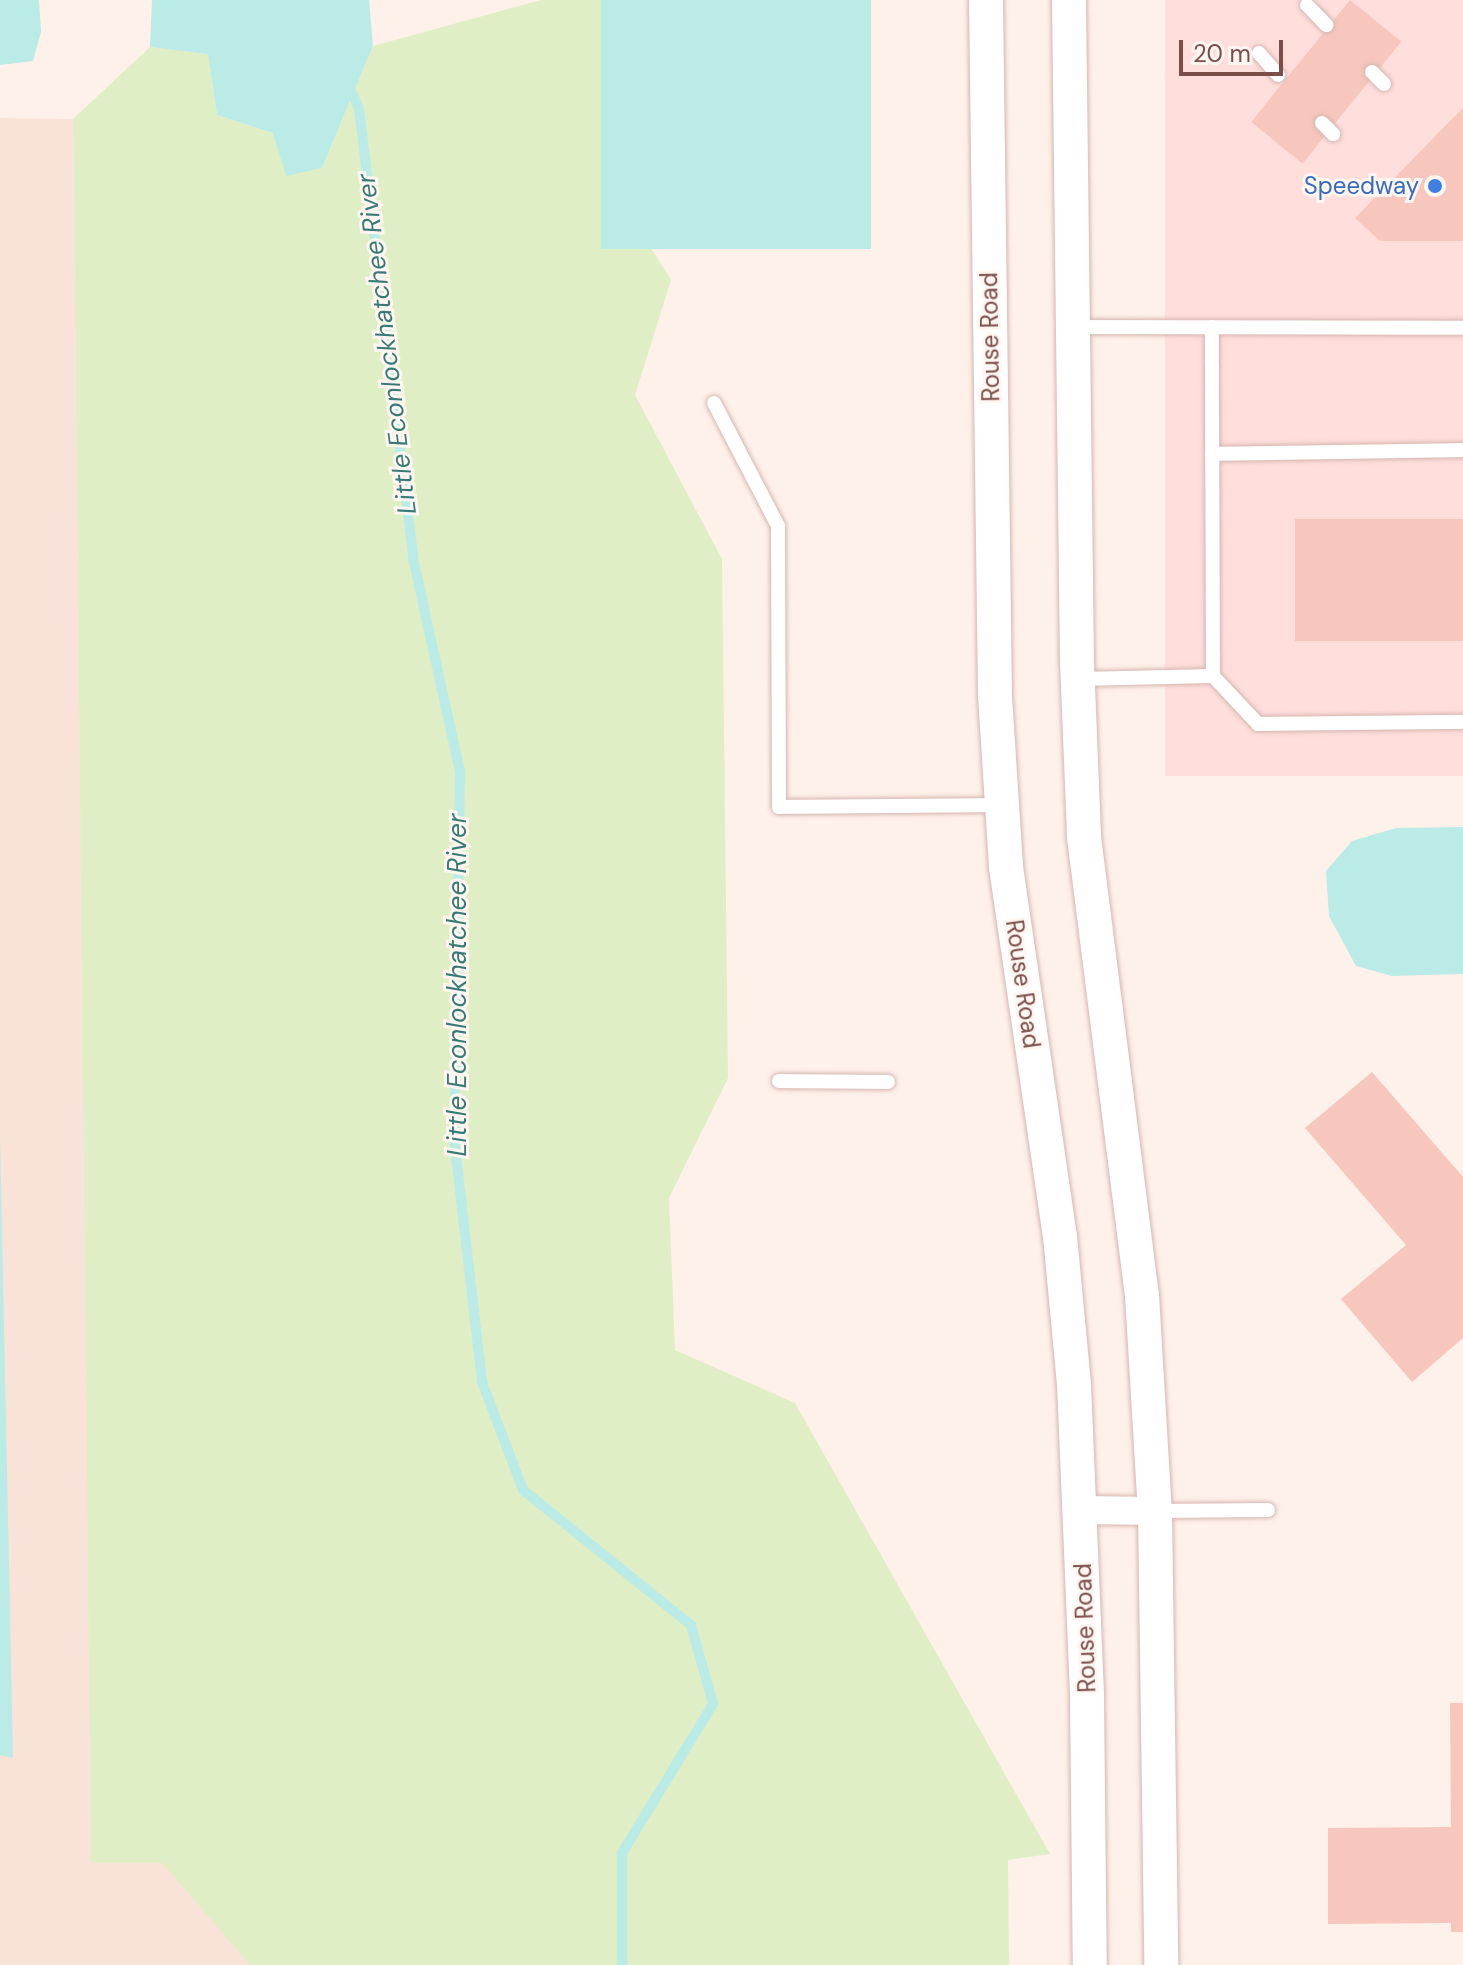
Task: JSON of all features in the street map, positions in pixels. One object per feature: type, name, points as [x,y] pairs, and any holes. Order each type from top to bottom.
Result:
[{"type":"street","name":"Rouse Road","points":[[986,0],[995,696],[1008,882],[1060,1236],[1082,1510],[1090,1965]]},
{"type":"street","points":[[1069,0],[1078,679],[1084,837],[1142,1295],[1155,1511],[1161,1965]]},
{"type":"street","points":[[1082,1510],[1155,1511]]},
{"type":"lane","points":[[1307,5],[1326,25]]},
{"type":"lane","points":[[1259,53],[1278,75]]},
{"type":"lane","points":[[1372,72],[1384,84]]},
{"type":"lane","points":[[1073,327],[1463,328]]},
{"type":"lane","points":[[1212,327],[1213,676],[1258,724],[1463,722]]},
{"type":"lane","points":[[714,403],[778,526],[779,807],[1002,805]]},
{"type":"lane","points":[[1212,454],[1463,450]]},
{"type":"lane","points":[[1078,679],[1213,676]]},
{"type":"lane","points":[[779,1081],[888,1082]]},
{"type":"lane","points":[[1155,1511],[1268,1510]]},
{"type":"shaded area","points":[[1165,0],[1463,0],[1463,776],[1165,776]]},
{"type":"shaded area","points":[[0,118],[73,119],[92,1863],[162,1863],[1009,1965],[0,1965]]},
{"type":"green space","points":[[541,0],[601,0],[612,248],[651,248],[671,280],[635,395],[722,559],[728,1078],[669,1198],[675,1350],[795,1403],[1050,1854],[1008,1860],[1009,1965],[250,1965],[162,1863],[91,1863],[73,119],[150,47],[208,53],[217,115],[273,133],[322,168],[373,46]]},
{"type":"water","points":[[0,0],[39,0],[41,32],[33,61],[0,65]]},
{"type":"water","points":[[152,0],[369,0],[373,46],[322,168],[286,176],[273,133],[217,115],[208,54],[150,47]]},
{"type":"water","points":[[601,0],[871,0],[871,249],[601,249]]},
{"type":"water","points":[[1463,827],[1463,974],[1392,976],[1356,966],[1329,916],[1326,871],[1352,841],[1396,828]]},
{"type":"water","points":[[0,1135],[13,1758],[0,1755]]},
{"type":"building","points":[[1350,0],[1401,42],[1302,164],[1251,122]]},
{"type":"building","points":[[1463,108],[1463,241],[1380,241],[1355,218]]},
{"type":"building","points":[[1295,519],[1463,519],[1463,641],[1295,641]]},
{"type":"building","points":[[1372,1072],[1463,1177],[1463,1338],[1412,1382],[1341,1299],[1406,1245],[1305,1128]]},
{"type":"building","points":[[1450,1703],[1463,1703],[1463,1932],[1451,1932],[1451,1923],[1328,1924],[1328,1828],[1451,1827]]},
{"type":"waterway","name":"Little Econlockhatchee River","points":[[348,84],[359,109],[413,558],[460,772],[454,1139],[482,1382],[523,1490],[691,1625],[713,1704],[622,1853],[622,1965]]},
{"type":"place","name":"Speedway","points":[[1435,186]]}]
